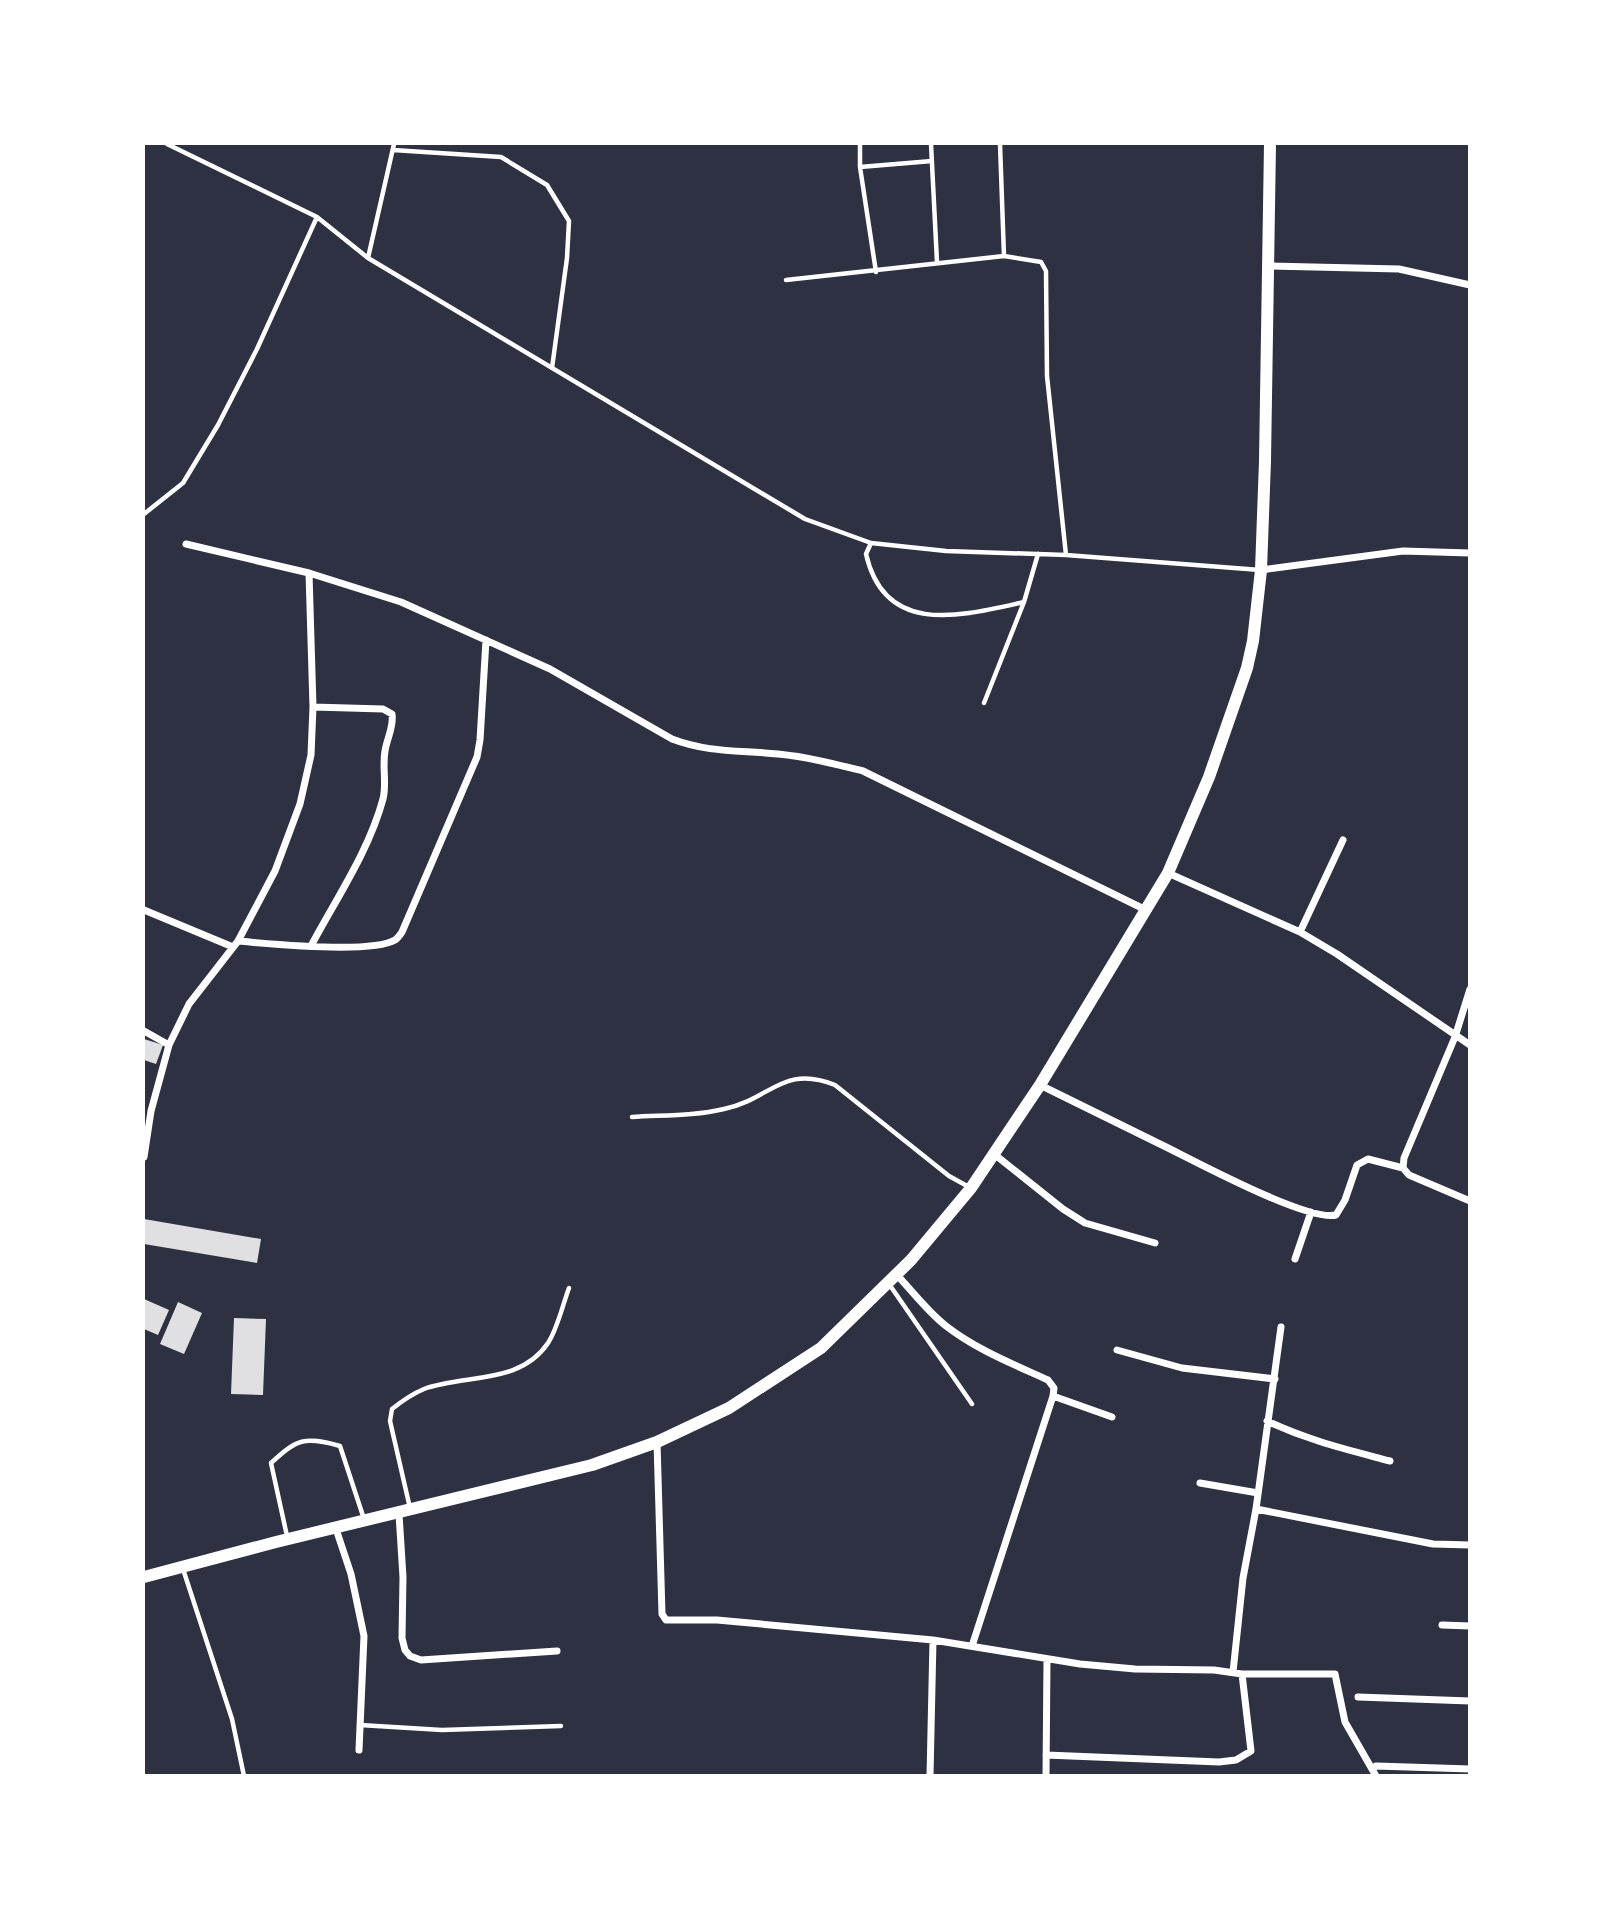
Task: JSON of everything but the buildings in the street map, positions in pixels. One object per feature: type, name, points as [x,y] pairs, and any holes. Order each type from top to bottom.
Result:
[{"type":"main road","points":[[144,1577],[592,1465],[657,1442],[729,1408],[821,1348],[893,1279],[971,1188],[1040,1085],[1168,873],[1195,812],[1239,694],[1253,641],[1261,570],[1269,266],[1269,144]]},
{"type":"street","points":[[1269,266],[1399,269],[1469,285]]},
{"type":"street","points":[[186,544],[309,573],[401,602],[550,669],[671,739],[685,744],[736,753],[813,758],[863,771],[1146,910]]},
{"type":"street","points":[[1261,570],[1403,551],[1469,553]]},
{"type":"street","points":[[144,1157],[151,1111],[169,1045],[189,1004],[235,944],[275,871],[300,804],[310,755],[313,707],[309,573]]},
{"type":"street","points":[[144,910],[235,944],[366,946],[394,940],[402,932],[477,757],[486,640]]},
{"type":"street","points":[[311,946],[375,821],[385,789],[384,754],[393,722],[392,714],[383,709],[313,707]]},
{"type":"street","points":[[1300,932],[1343,840]]},
{"type":"street","points":[[1168,873],[1300,932],[1385,986],[1469,1045]]},
{"type":"street","points":[[1402,1168],[1455,1037],[1469,989]]},
{"type":"street","points":[[144,1031],[169,1045]]},
{"type":"street","points":[[1040,1085],[1245,1187],[1328,1217],[1338,1213],[1357,1165],[1368,1159],[1402,1168],[1409,1175],[1469,1201]]},
{"type":"street","points":[[994,1154],[1063,1209],[1085,1223],[1155,1243]]},
{"type":"street","points":[[1294,1259],[1311,1212]]},
{"type":"street","points":[[893,1279],[944,1324],[986,1352],[1048,1380],[1054,1388],[1054,1396],[972,1646]]},
{"type":"street","points":[[1233,1672],[1243,1578],[1256,1509],[1281,1327]]},
{"type":"street","points":[[1117,1350],[1182,1367],[1275,1379]]},
{"type":"street","points":[[1054,1396],[1112,1417]]},
{"type":"street","points":[[1267,1421],[1303,1437],[1390,1461]]},
{"type":"street","points":[[657,1442],[662,1614],[666,1620],[717,1620],[933,1640],[1047,1660],[1135,1669],[1242,1674],[1335,1674],[1345,1722],[1376,1776]]},
{"type":"street","points":[[1200,1483],[1258,1493]]},
{"type":"street","points":[[1256,1509],[1433,1544],[1469,1545]]},
{"type":"street","points":[[404,1512],[402,1639],[410,1656],[421,1660],[556,1651]]},
{"type":"street","points":[[336,1529],[351,1574],[364,1636],[359,1750]]},
{"type":"street","points":[[1442,1625],[1469,1626]]},
{"type":"street","points":[[930,1776],[933,1640]]},
{"type":"street","points":[[1045,1776],[1047,1660]]},
{"type":"street","points":[[1046,1755],[1179,1761],[1236,1760],[1251,1751],[1242,1674]]},
{"type":"street","points":[[1358,1697],[1469,1701]]},
{"type":"street","points":[[1376,1766],[1469,1769]]},
{"type":"lane","points":[[167,144],[317,217],[368,258],[805,519],[871,543],[946,551],[1066,555],[1261,570]]},
{"type":"lane","points":[[368,258],[394,144]]},
{"type":"lane","points":[[860,144],[860,167],[876,272]]},
{"type":"lane","points":[[931,144],[937,262]]},
{"type":"lane","points":[[1000,144],[1004,256]]},
{"type":"lane","points":[[393,150],[501,157],[547,185],[569,221],[567,258],[552,368]]},
{"type":"lane","points":[[860,167],[932,162]]},
{"type":"lane","points":[[144,514],[183,483],[218,425],[257,349],[317,217]]},
{"type":"lane","points":[[786,280],[1004,256],[1041,262],[1046,271],[1047,376],[1066,555]]},
{"type":"lane","points":[[871,543],[866,554],[872,577],[897,606],[919,613],[970,614],[1024,602]]},
{"type":"lane","points":[[984,703],[1024,602],[1038,554]]},
{"type":"lane","points":[[632,1117],[724,1109],[747,1103],[785,1081],[802,1077],[817,1078],[835,1085],[949,1176],[971,1188]]},
{"type":"lane","points":[[893,1279],[972,1405]]},
{"type":"lane","points":[[404,1512],[390,1420],[392,1409],[404,1398],[426,1388],[507,1373],[529,1362],[548,1343],[569,1288]]},
{"type":"lane","points":[[288,1539],[271,1463],[292,1444],[319,1440],[340,1446],[364,1520]]},
{"type":"lane","points":[[182,1566],[232,1719],[244,1776]]},
{"type":"lane","points":[[360,1725],[442,1730],[561,1726]]}]
